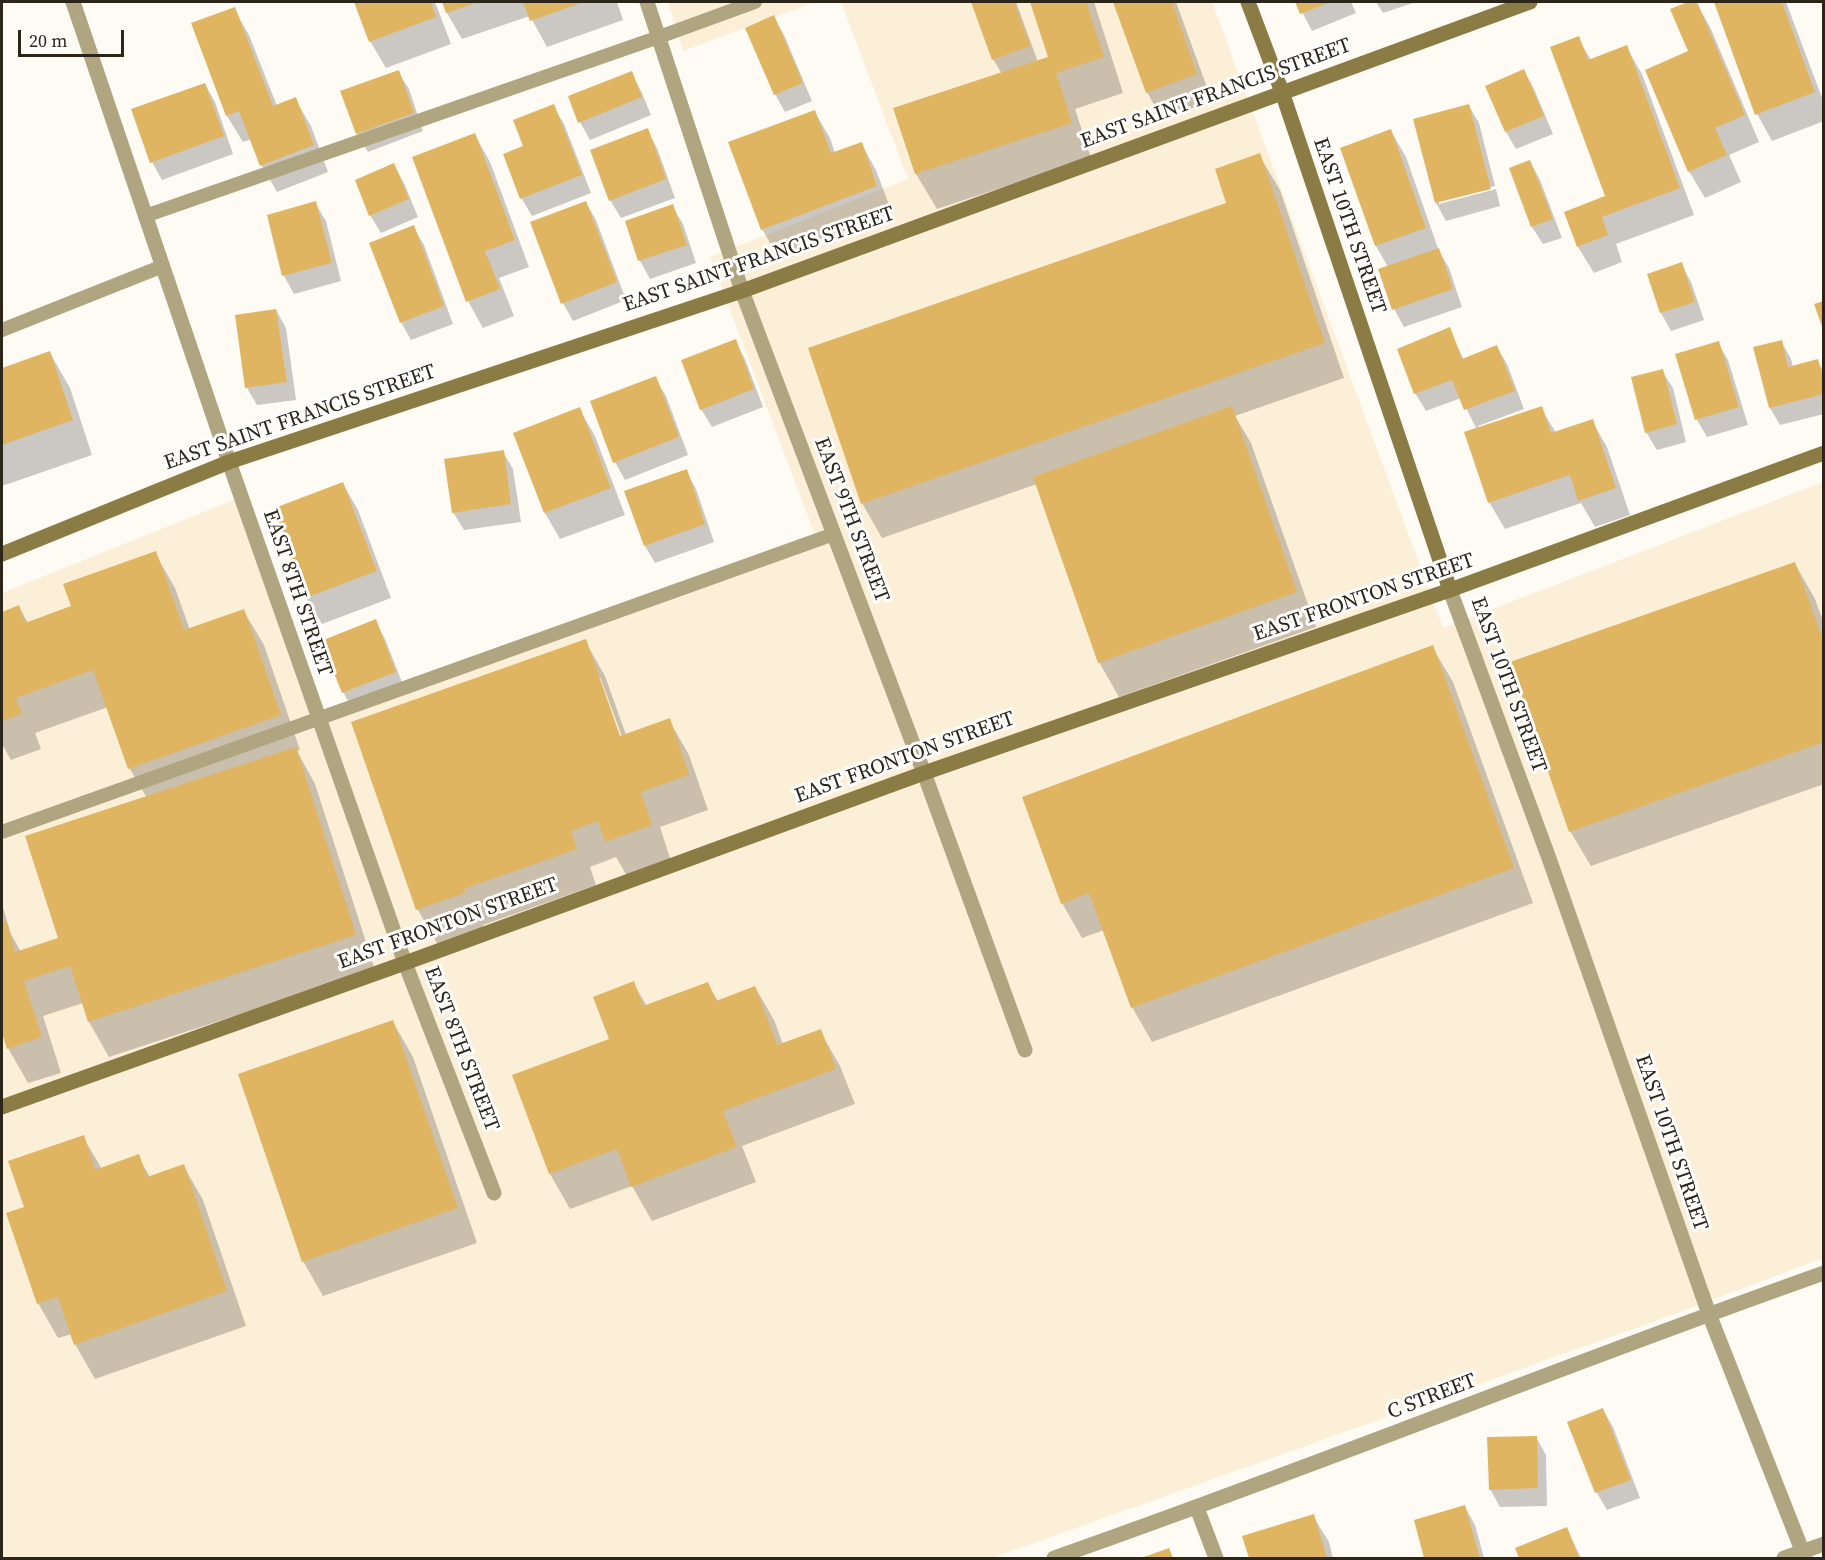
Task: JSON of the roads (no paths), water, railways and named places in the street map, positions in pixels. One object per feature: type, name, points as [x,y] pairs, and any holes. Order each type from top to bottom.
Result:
[{"type":"street","name":"EAST 8TH STREET","points":[[73,2],[229,462],[405,963],[494,1193]]},
{"type":"street","name":"EAST 9TH STREET","points":[[647,2],[742,291],[1026,1050]]},
{"type":"street","name":"EAST 10TH STREET","points":[[1248,2],[1282,93],[1450,590],[1550,861],[1709,1314],[1804,1555]]},
{"type":"street","name":"EAST SAINT FRANCIS STREET","points":[[2,554],[229,462],[742,291],[1530,2]]},
{"type":"street","name":"EAST FRONTON STREET","points":[[2,1107],[405,963],[924,773],[1450,590],[1824,453]]},
{"type":"street","name":"C STREET","points":[[1054,1558],[1197,1508],[1709,1314],[1824,1273]]},
{"type":"street","points":[[1197,1508],[1216,1558]]},
{"type":"street","points":[[1784,1558],[1804,1555],[1824,1544]]},
{"type":"lane","points":[[146,216],[754,2]]},
{"type":"lane","points":[[2,330],[163,266]]},
{"type":"lane","points":[[2,832],[834,534]]}]
